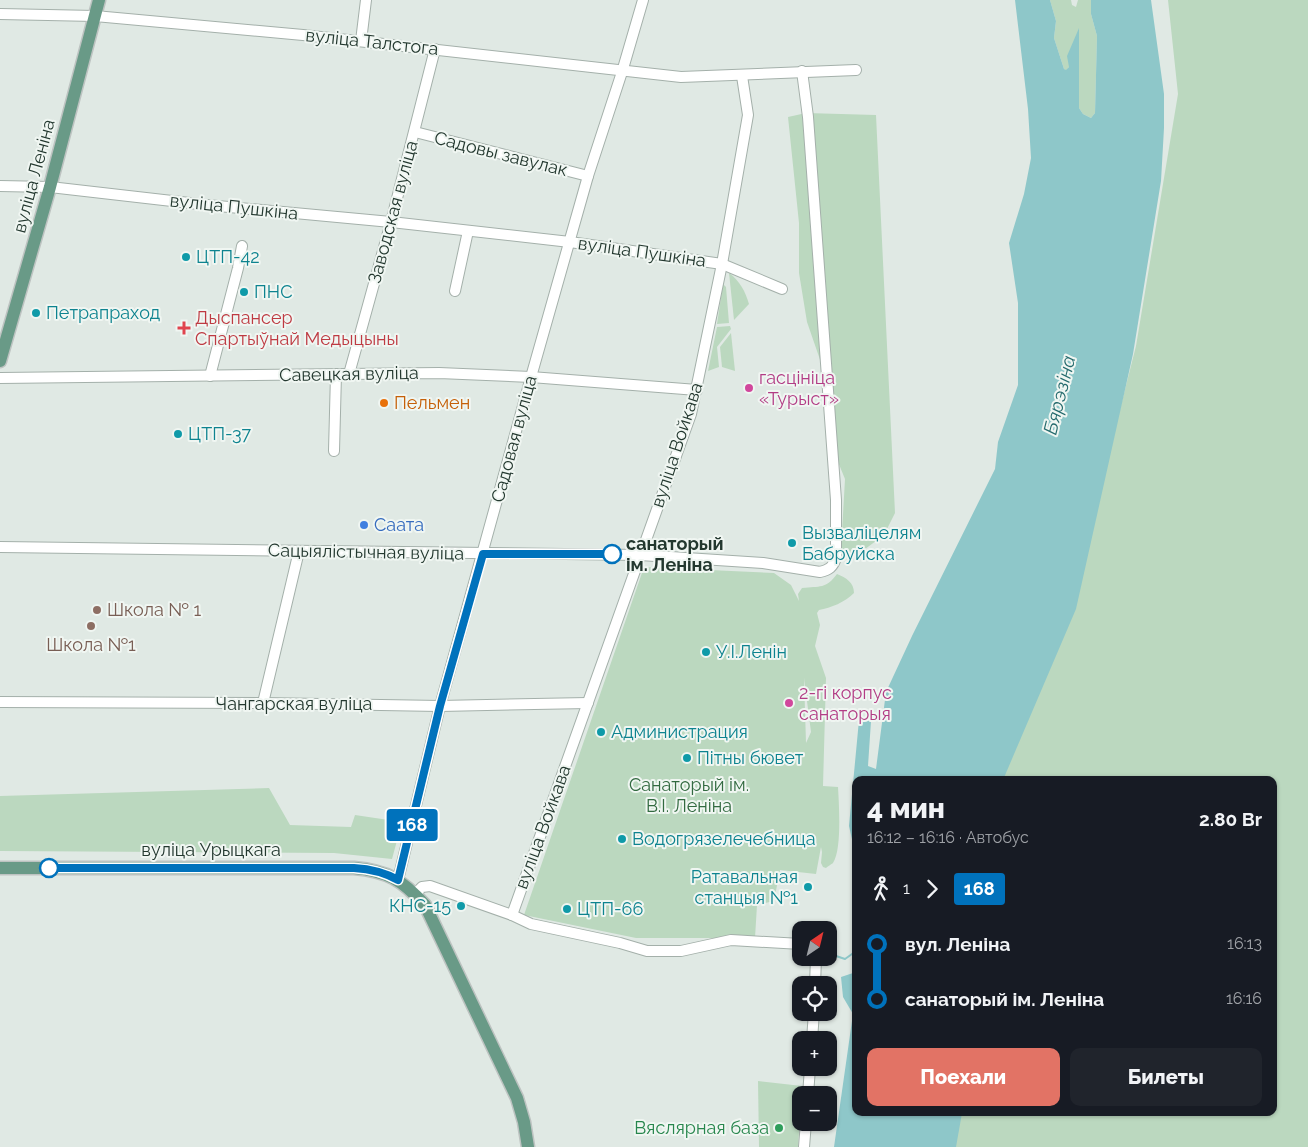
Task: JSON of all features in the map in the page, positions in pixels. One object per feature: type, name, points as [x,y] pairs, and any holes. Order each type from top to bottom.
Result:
[{"type":"main road","name":"вуліца Леніна","points":[[0,361],[50,186],[99,0]]},
{"type":"main road","name":"вуліца Урыцкага","points":[[0,868],[354,868],[373,870],[398,880],[425,905],[517,1098],[524,1122],[528,1147]]},
{"type":"street","points":[[361,40],[366,0]]},
{"type":"street","name":"Садовая вуліца","points":[[398,880],[440,706],[588,176],[622,72],[640,0]]},
{"type":"street","name":"вуліца Талстога","points":[[0,14],[95,16],[361,40],[681,78],[856,70]]},
{"type":"street","name":"Заводская вуліца","points":[[349,374],[391,222],[435,50]]},
{"type":"street","name":"Сацыялістычная вуліца","points":[[0,547],[483,554],[640,554],[763,563],[820,572],[828,570],[834,565],[836,558],[836,500],[808,117],[802,71]]},
{"type":"street","name":"вуліца Войкава","points":[[512,915],[685,432],[697,390],[722,264],[748,115],[742,76]]},
{"type":"street","name":"Садовы завулак","points":[[414,132],[588,176]]},
{"type":"street","name":"вуліца Пушкіна","points":[[0,186],[50,186],[207,205],[391,222],[570,242],[722,264],[782,289]]},
{"type":"street","points":[[455,292],[468,231]]},
{"type":"street","points":[[210,376],[242,246]]},
{"type":"street","name":"Савецкая вуліца","points":[[0,378],[439,373],[531,377],[697,390]]},
{"type":"street","points":[[334,451],[336,374]]},
{"type":"street","points":[[264,703],[299,551]]},
{"type":"street","name":"Чангарская вуліца","points":[[0,702],[440,706],[588,703]]},
{"type":"street","points":[[415,894],[422,887],[430,886],[512,915],[531,924],[620,943],[647,951],[681,951],[731,940],[792,943]]},
{"type":"street","points":[[804,1147],[805,1131]]},
{"type":"green space","points":[[1050,0],[1071,0],[1072,5],[1076,7],[1078,0],[1091,0],[1091,14],[1097,36],[1095,113],[1091,118],[1083,114],[1079,108],[1079,29],[1069,67],[1066,71],[1054,38],[1056,21]]},
{"type":"green space","points":[[1168,0],[1308,0],[1308,1147],[948,1147],[953,1116],[1277,1116],[1277,776],[1003,776],[1079,571],[1136,346],[1178,94]]},
{"type":"green space","points":[[806,113],[876,115],[895,513],[884,535],[857,555],[841,550],[845,479],[834,452],[826,377],[807,322],[799,273],[799,223],[788,117]]},
{"type":"green space","points":[[729,273],[742,287],[749,304],[734,320]]},
{"type":"green space","points":[[723,284],[726,287],[729,323],[717,324]]},
{"type":"green space","points":[[730,326],[731,329],[717,347],[719,367],[708,371],[717,327]]},
{"type":"green space","points":[[731,333],[735,371],[722,367],[720,347]]},
{"type":"green space","name":"Санаторый ім. В.І. Леніна","points":[[644,567],[774,573],[791,585],[799,601],[798,594],[802,588],[818,587],[826,584],[837,574],[849,581],[853,586],[854,593],[842,602],[819,610],[817,613],[820,625],[815,646],[826,678],[823,786],[838,787],[839,838],[836,857],[833,863],[826,868],[823,867],[821,863],[821,847],[816,874],[780,870],[774,901],[757,905],[755,938],[636,938],[524,915]],"holes":[[[804,678],[811,732],[806,743]]]},
{"type":"green space","points":[[269,788],[290,825],[351,827],[355,815],[402,822],[392,859],[334,853],[0,851],[0,796]]},
{"type":"green space","name":"Вяслярная база","points":[[758,1081],[802,1086],[792,1086],[792,1131],[799,1131],[798,1147],[759,1147]]},
{"type":"water","name":"Бярэзіна","points":[[1015,0],[1050,0],[1056,21],[1054,38],[1064,69],[1066,70],[1069,67],[1067,56],[1079,28],[1079,108],[1083,114],[1091,118],[1095,113],[1097,36],[1091,14],[1091,0],[1151,0],[1164,94],[1161,181],[1133,354],[1076,609],[1005,776],[854,776],[859,720],[871,721],[868,766],[876,769],[886,692],[995,469],[998,442],[1018,385],[1018,303],[1009,243],[1024,194],[1031,158],[1028,109]]},
{"type":"water","points":[[852,794],[852,839],[849,826]]},
{"type":"water","points":[[852,973],[852,1012],[843,997],[841,977]]},
{"type":"water","points":[[852,1021],[852,1116],[961,1116],[956,1147],[834,1147]]},
{"type":"waterway","points":[[838,957],[845,959],[852,954]]},
{"type":"bus line","name":"168","points":[[49,868],[354,868],[373,870],[398,880],[440,706],[483,554],[612,554]]},
{"type":"place","name":"ЦТП-42","points":[[186,257]]},
{"type":"place","name":"ПНС","points":[[244,292]]},
{"type":"place","name":"Петрапраход","points":[[36,313]]},
{"type":"place","name":"Дыспансер Спартыўнай Медыцыны","points":[[184,328]]},
{"type":"place","name":"гасцініца «Турыст»","points":[[749,388]]},
{"type":"place","name":"Пельмен","points":[[384,403]]},
{"type":"place","name":"ЦТП-37","points":[[178,434]]},
{"type":"place","name":"Саата","points":[[364,525]]},
{"type":"place","name":"Вызваліцелям Бабруйска","points":[[792,543]]},
{"type":"place","name":"санаторый ім. Леніна","points":[[612,554]]},
{"type":"place","name":"Школа № 1","points":[[97,610]]},
{"type":"place","name":"Школа №1","points":[[91,626]]},
{"type":"place","name":"У.І.Ленін","points":[[706,652]]},
{"type":"place","name":"2-гі корпус санаторыя","points":[[789,703]]},
{"type":"place","name":"Администрация","points":[[601,732]]},
{"type":"place","name":"Пітны бювет","points":[[687,758]]},
{"type":"place","name":"Водогрязелечебница","points":[[622,839]]},
{"type":"place","name":"Ратавальная станцыя №1","points":[[808,887]]},
{"type":"place","name":"КНС-15","points":[[461,906]]},
{"type":"place","name":"ЦТП-66","points":[[567,909]]},
{"type":"place","name":"Вяслярная база","points":[[779,1128]]}]
